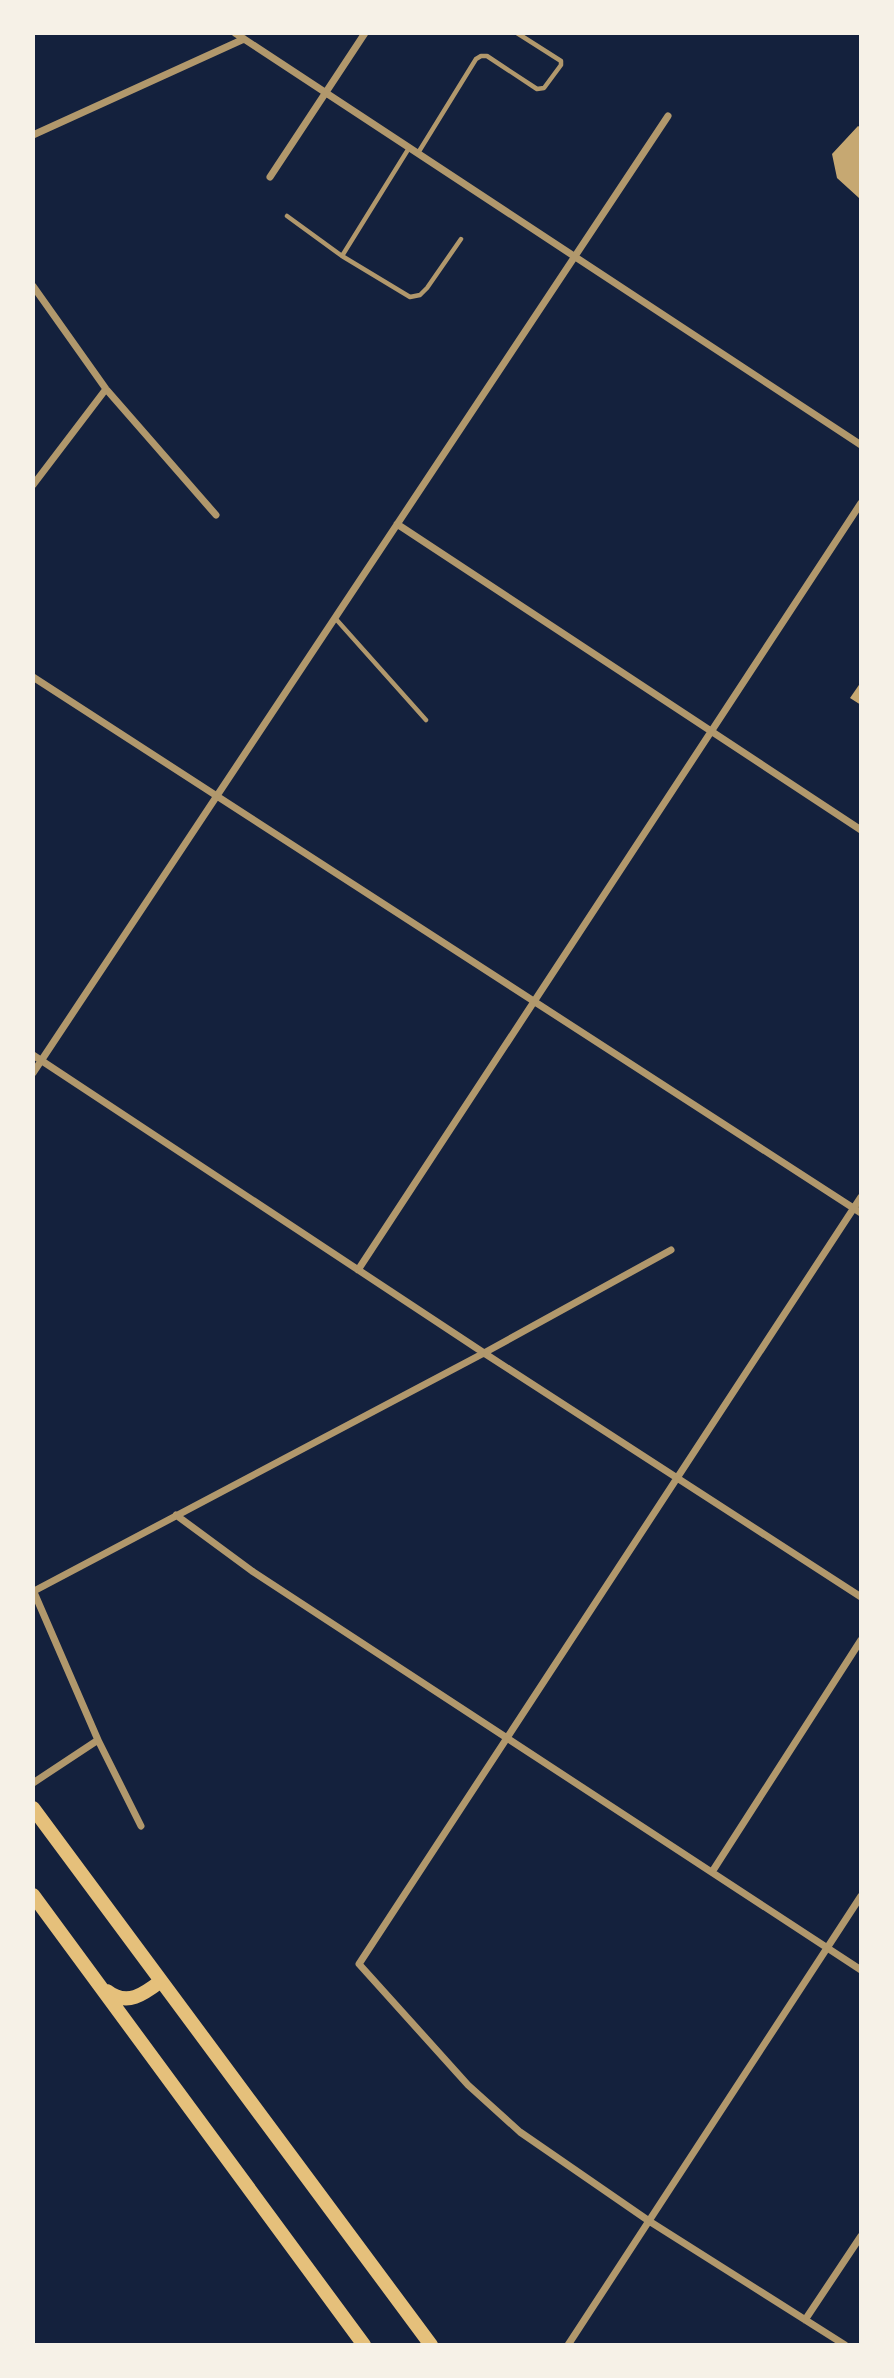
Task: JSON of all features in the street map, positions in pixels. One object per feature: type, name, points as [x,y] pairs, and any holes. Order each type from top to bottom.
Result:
[{"type":"highway","points":[[33,1808],[431,2345]]},
{"type":"highway","points":[[33,1895],[364,2345]]},
{"type":"highway","points":[[100,1986],[124,2000],[144,1994],[162,1981]]},
{"type":"street","points":[[235,33],[861,445]]},
{"type":"street","points":[[270,177],[365,33]]},
{"type":"street","points":[[33,135],[244,39]]},
{"type":"street","points":[[33,1073],[668,116]]},
{"type":"street","points":[[33,286],[106,389],[216,515]]},
{"type":"street","points":[[33,485],[106,389]]},
{"type":"street","points":[[358,1270],[861,503]]},
{"type":"street","points":[[397,524],[861,830]]},
{"type":"street","points":[[33,677],[861,1213]]},
{"type":"street","points":[[33,1055],[484,1353],[861,1597]]},
{"type":"street","points":[[845,2345],[649,2221],[520,2132],[468,2085],[359,1964],[861,1197]]},
{"type":"street","points":[[141,1826],[98,1740],[34,1590],[484,1353],[671,1250]]},
{"type":"street","points":[[176,1515],[252,1571],[861,1970]]},
{"type":"street","points":[[712,1872],[861,1640]]},
{"type":"street","points":[[33,1783],[98,1740]]},
{"type":"street","points":[[568,2345],[861,1896]]},
{"type":"street","points":[[805,2320],[861,2236]]},
{"type":"lane","points":[[418,154],[476,59],[481,56],[488,56],[537,89],[544,88],[561,65],[561,61],[517,33]]},
{"type":"lane","points":[[342,256],[409,148]]},
{"type":"lane","points":[[287,216],[342,256],[410,297],[420,295],[427,288],[461,239]]},
{"type":"lane","points":[[335,618],[426,720]]},
{"type":"building","points":[[858,126],[861,128],[859,198],[837,178],[832,154]]},
{"type":"building","points":[[861,682],[861,705],[850,698]]}]
